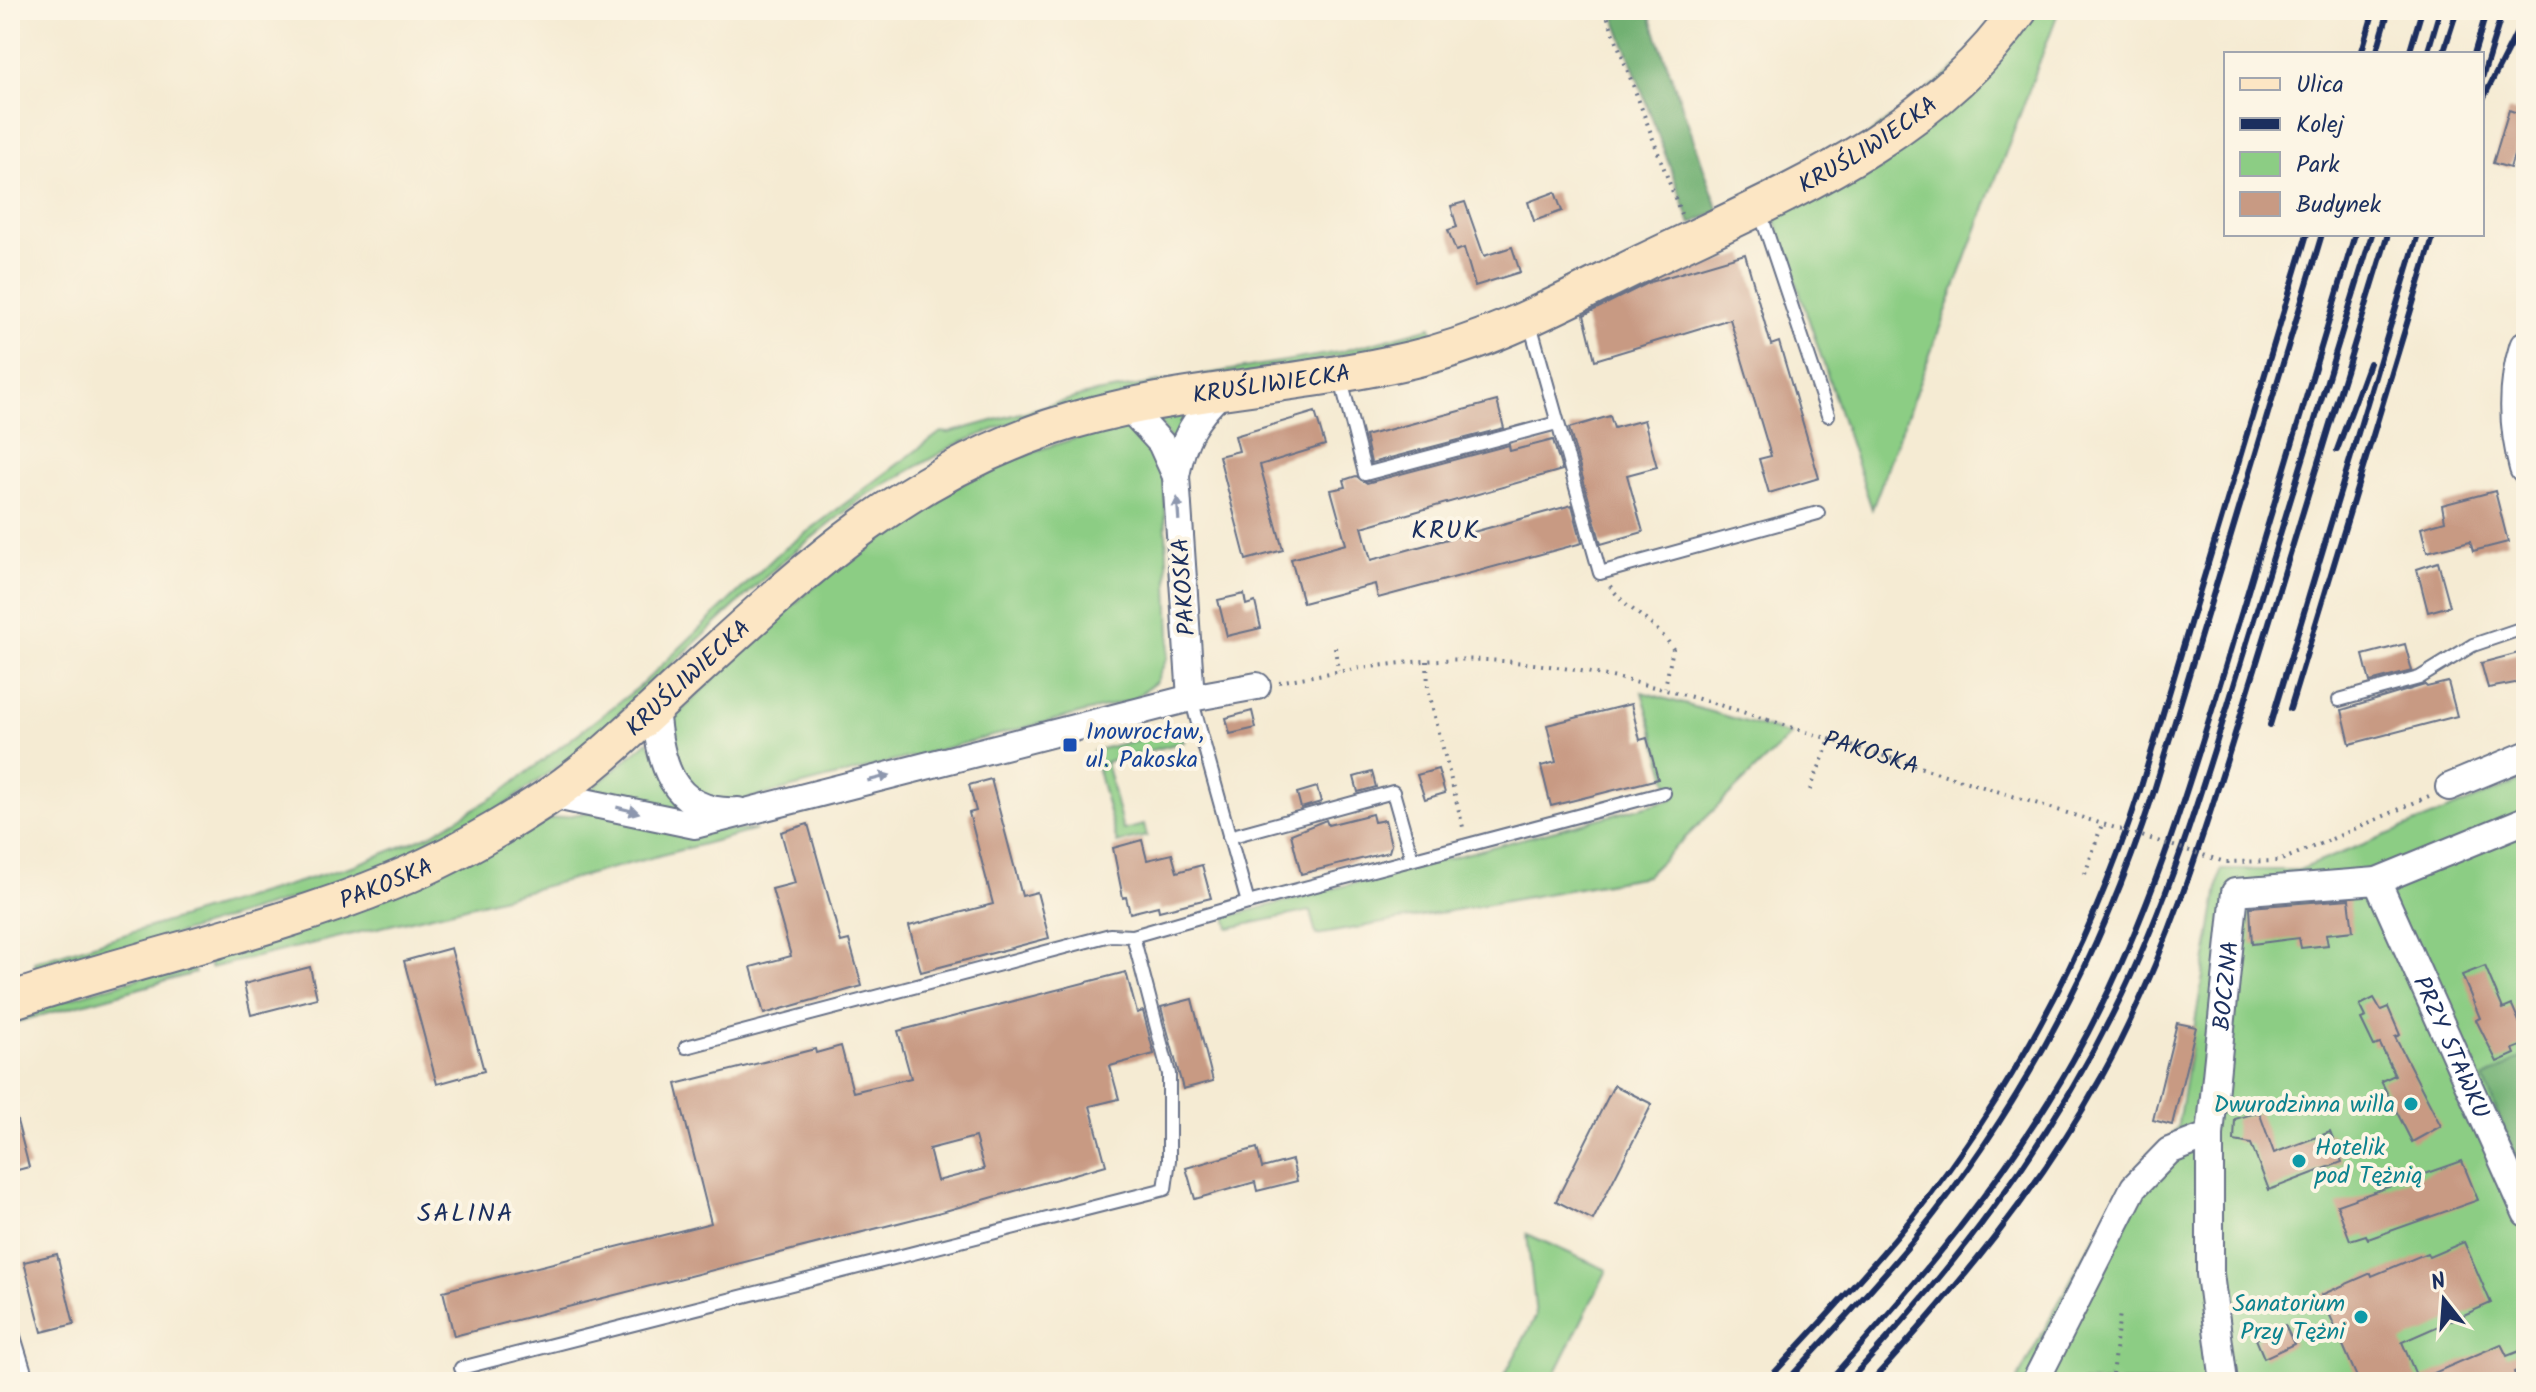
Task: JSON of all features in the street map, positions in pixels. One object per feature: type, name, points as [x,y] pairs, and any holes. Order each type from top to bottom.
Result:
[{"type":"main road","name":"KRUŚLIWIECKA","points":[[551,795],[844,539],[915,488],[953,467],[1050,428],[1129,408],[1340,374],[1472,343],[1529,319],[1831,169],[1901,126],[1957,81],[2006,29],[2019,10]]},
{"type":"main road","name":"PAKOSKA","points":[[10,1001],[343,900],[394,881],[481,839],[551,795]]},
{"type":"street","points":[[2526,347],[2519,368],[2517,410],[2526,468]]},
{"type":"street","name":"PAKOSKA","points":[[1191,698],[1176,476],[1184,440],[1201,412],[1222,392]]},
{"type":"street","name":"PAKOSKA","points":[[1129,408],[1161,443],[1176,476]]},
{"type":"street","points":[[551,795],[695,825],[721,821],[752,810],[1191,698],[1257,686]]},
{"type":"street","points":[[655,707],[660,755],[672,781],[685,794],[711,809],[752,810]]},
{"type":"street","points":[[2449,787],[2526,755]]},
{"type":"street","name":"BOCZNA","points":[[2224,1382],[2210,1274],[2210,1135],[2235,892],[2377,881],[2526,820]]},
{"type":"street","name":"PRZY STAWKU","points":[[2377,881],[2526,1213]]},
{"type":"street","points":[[2035,1382],[2134,1187],[2169,1151],[2210,1135]]},
{"type":"lane","points":[[1757,205],[1828,415]]},
{"type":"lane","points":[[1529,319],[1600,573],[1818,513]]},
{"type":"lane","points":[[1340,374],[1365,474],[1557,423]]},
{"type":"lane","points":[[2339,700],[2419,678],[2473,645],[2526,627]]},
{"type":"lane","points":[[1191,698],[1248,903]]},
{"type":"lane","points":[[1229,837],[1393,792],[1412,859]]},
{"type":"lane","points":[[686,1047],[1110,935],[1133,936],[1664,793]]},
{"type":"lane","points":[[461,1368],[1165,1189],[1169,1160],[1169,1074],[1133,936]]},
{"type":"lane","points":[[10,1323],[28,1382]]},
{"type":"path","points":[[1605,10],[1690,239]]},
{"type":"path","points":[[1600,573],[1622,603],[1663,632],[1673,649],[1665,687]]},
{"type":"path","points":[[1335,647],[1338,671]]},
{"type":"path","points":[[1427,661],[1428,689],[1468,845]]},
{"type":"path","name":"PAKOSKA","points":[[1257,686],[1338,671],[1427,661],[1510,662],[1665,687],[2225,862],[2279,861],[2449,787]]},
{"type":"path","points":[[1810,790],[1830,740]]},
{"type":"path","points":[[2085,874],[2102,824]]},
{"type":"path","points":[[2111,1382],[2120,1313]]},
{"type":"green space","points":[[1612,10],[1648,10],[1719,211],[1691,224]]},
{"type":"green space","points":[[2032,10],[2059,10],[1872,509],[1772,209]]},
{"type":"green space","points":[[1431,327],[1434,338],[1026,417],[955,445],[865,496],[785,559],[579,751],[506,804],[437,844],[360,878],[10,985],[10,979],[37,971],[34,962],[355,865],[432,834],[499,794],[639,687],[779,553],[941,432],[949,433],[1089,394],[1339,352]]},
{"type":"green space","points":[[1188,412],[1172,444],[1158,417]]},
{"type":"green space","points":[[1116,427],[1137,431],[1146,438],[1164,480],[1170,635],[1167,658],[1156,682],[1132,700],[737,802],[715,800],[691,787],[676,766],[672,754],[670,742],[674,718],[817,584],[894,525],[978,475],[1028,454]]},
{"type":"green space","points":[[1642,692],[1791,735],[1646,876],[1316,935],[1310,911],[1229,928],[1226,917],[1673,799]]},
{"type":"green space","points":[[1180,729],[1184,742],[1106,762],[1123,830],[1144,825],[1147,836],[1117,843],[1093,751]]},
{"type":"green space","points":[[648,741],[688,807],[680,815],[587,793]]},
{"type":"green space","points":[[2526,779],[2526,1382],[2016,1382],[2087,1250],[2126,1186],[2177,1129],[2221,870],[2299,870]]},
{"type":"green space","points":[[588,812],[723,830],[756,830],[470,906],[210,968],[208,957],[547,820]]},
{"type":"green space","points":[[190,963],[195,973],[10,1024],[10,1016]]},
{"type":"green space","points":[[2526,1055],[2526,1185],[2484,1079]]},
{"type":"green space","points":[[1527,1234],[1607,1270],[1551,1382],[1501,1382],[1536,1316]]},
{"type":"building","points":[[2509,110],[2526,116],[2526,139],[2520,137],[2510,168],[2493,163]]},
{"type":"building","points":[[1555,192],[1562,211],[1534,221],[1528,202]]},
{"type":"building","points":[[1465,202],[1484,256],[1512,247],[1520,272],[1475,286],[1464,248],[1456,251],[1448,230],[1457,227],[1451,206]]},
{"type":"building","points":[[1745,254],[1771,345],[1779,342],[1819,478],[1769,493],[1759,459],[1771,456],[1730,319],[1595,360],[1584,315],[1650,282]]},
{"type":"building","points":[[1497,401],[1504,428],[1371,463],[1365,436]]},
{"type":"building","points":[[1315,412],[1325,445],[1260,465],[1283,550],[1246,560],[1219,456],[1239,451],[1235,436]]},
{"type":"building","points":[[1610,416],[1614,428],[1644,420],[1657,467],[1627,475],[1643,532],[1601,544],[1569,428]]},
{"type":"building","points":[[1553,440],[1562,470],[1362,527],[1371,560],[1572,505],[1582,543],[1378,598],[1375,584],[1303,603],[1291,559],[1346,544],[1331,490],[1346,487],[1344,480],[1356,476],[1367,483],[1509,445],[1510,451]]},
{"type":"building","points":[[2495,491],[2508,542],[2473,551],[2470,541],[2427,552],[2421,528],[2445,521],[2442,505]]},
{"type":"building","points":[[2438,562],[2450,606],[2428,612],[2417,569]]},
{"type":"building","points":[[1244,594],[1246,605],[1255,602],[1261,628],[1227,636],[1218,600]]},
{"type":"building","points":[[2405,644],[2412,671],[2370,682],[2363,655]]},
{"type":"building","points":[[2526,651],[2526,681],[2488,688],[2481,663]]},
{"type":"building","points":[[2448,682],[2457,716],[2350,744],[2342,710],[2425,685]]},
{"type":"building","points":[[1631,704],[1640,740],[1647,738],[1658,779],[1551,806],[1541,766],[1556,762],[1547,725]]},
{"type":"building","points":[[1252,711],[1256,728],[1230,734],[1226,718]]},
{"type":"building","points":[[1438,769],[1445,793],[1425,799],[1417,775]]},
{"type":"building","points":[[1372,772],[1376,787],[1358,792],[1354,777]]},
{"type":"building","points":[[991,779],[1022,896],[1037,892],[1049,938],[921,972],[909,926],[993,904],[969,813],[976,811],[969,785]]},
{"type":"building","points":[[1317,787],[1321,802],[1301,808],[1297,793]]},
{"type":"building","points":[[1372,814],[1374,822],[1385,820],[1391,845],[1389,852],[1301,874],[1291,834],[1326,820],[1328,825]]},
{"type":"building","points":[[808,824],[841,942],[849,940],[862,986],[764,1014],[751,967],[791,956],[772,889],[795,883],[781,832]]},
{"type":"building","points":[[1142,840],[1147,860],[1172,854],[1177,872],[1202,865],[1211,898],[1159,911],[1158,906],[1130,913],[1126,897],[1123,898],[1113,848]]},
{"type":"building","points":[[2349,899],[2353,931],[2326,934],[2328,945],[2301,948],[2299,938],[2252,944],[2250,907]]},
{"type":"building","points":[[451,948],[484,1071],[437,1084],[404,961]]},
{"type":"building","points":[[2485,966],[2503,1009],[2512,1005],[2526,1038],[2526,1044],[2513,1049],[2515,1054],[2497,1062],[2476,1020],[2480,1018],[2462,975]]},
{"type":"building","points":[[310,967],[317,998],[251,1015],[244,984]]},
{"type":"building","points":[[1126,972],[1137,1013],[1143,1011],[1154,1054],[1110,1066],[1119,1099],[1090,1106],[1106,1165],[945,1211],[454,1336],[443,1291],[711,1223],[676,1084],[815,1049],[816,1053],[841,1046],[853,1092],[911,1078],[898,1031]],"holes":[[[975,1137],[984,1169],[937,1181],[929,1149]]]},
{"type":"building","points":[[2374,998],[2381,1010],[2388,1007],[2400,1035],[2395,1037],[2441,1126],[2412,1142],[2381,1081],[2395,1075],[2380,1044],[2374,1046],[2361,1019],[2366,1017],[2360,1005]]},
{"type":"building","points":[[1192,999],[1213,1081],[1183,1089],[1161,1007]]},
{"type":"building","points":[[2177,1023],[2196,1027],[2172,1125],[2153,1120]]},
{"type":"building","points":[[1614,1085],[1652,1104],[1593,1220],[1556,1201]]},
{"type":"building","name":"Hotelik pod Tężnią","points":[[2259,1112],[2274,1153],[2330,1132],[2342,1162],[2269,1190],[2251,1144],[2234,1141],[2235,1119]]},
{"type":"building","points":[[16,1117],[29,1167],[10,1172],[10,1118]]},
{"type":"building","points":[[1257,1148],[1262,1168],[1292,1160],[1297,1181],[1257,1191],[1255,1182],[1195,1199],[1186,1168]]},
{"type":"building","points":[[2462,1161],[2478,1200],[2368,1239],[2366,1235],[2350,1240],[2337,1205]]},
{"type":"building","name":"Sanatorium Przy Tężni","points":[[2464,1242],[2491,1303],[2402,1342],[2418,1380],[2501,1344],[2507,1356],[2522,1350],[2526,1367],[2514,1372],[2518,1382],[2359,1382],[2321,1295],[2371,1273],[2372,1276],[2427,1253],[2429,1257]]},
{"type":"building","points":[[57,1254],[74,1324],[42,1332],[24,1262]]},
{"type":"building","points":[[2285,1325],[2294,1344],[2264,1358],[2256,1339]]},
{"type":"railway","points":[[2362,52],[2374,10]]},
{"type":"railway","points":[[2377,52],[2389,10]]},
{"type":"railway","points":[[2410,52],[2422,10]]},
{"type":"railway","points":[[2428,52],[2440,10]]},
{"type":"railway","points":[[2444,52],[2457,10]]},
{"type":"railway","points":[[2475,52],[2487,10]]},
{"type":"railway","points":[[2484,72],[2503,10]]},
{"type":"railway","points":[[2484,97],[2526,14]]},
{"type":"railway","points":[[1766,1382],[1877,1260],[1949,1169],[2016,1067],[2073,960],[2098,905],[2140,790],[2306,236]]},
{"type":"railway","points":[[1786,1382],[1885,1274],[1955,1187],[2024,1081],[2083,970],[2109,913],[2153,794],[2321,236]]},
{"type":"railway","points":[[1828,1382],[1928,1267],[1990,1188],[2073,1060],[2123,959],[2165,855],[2200,748],[2354,236]]},
{"type":"railway","points":[[1848,1382],[1960,1252],[2027,1160],[2086,1064],[2134,969],[2202,790],[2371,236]]},
{"type":"railway","points":[[1871,1382],[1966,1273],[2024,1198],[2078,1118],[2127,1028],[2188,880],[2387,236]]},
{"type":"railway","points":[[2270,725],[2417,236]]},
{"type":"railway","points":[[2290,709],[2433,236]]},
{"type":"railway","points":[[2337,450],[2369,363]]},
{"type":"place","name":"Inowrocław, ul. Pakoska","points":[[1070,745]]},
{"type":"place","name":"Dwurodzinna willa","points":[[2411,1104]]},
{"type":"place","name":"Hotelik pod Tężnią","points":[[2299,1161]]},
{"type":"place","name":"Sanatorium Przy Tężni","points":[[2361,1317]]},
{"type":"district","name":"KRUK","points":[[1446,529]]},
{"type":"district","name":"SALINA","points":[[466,1212]]}]
